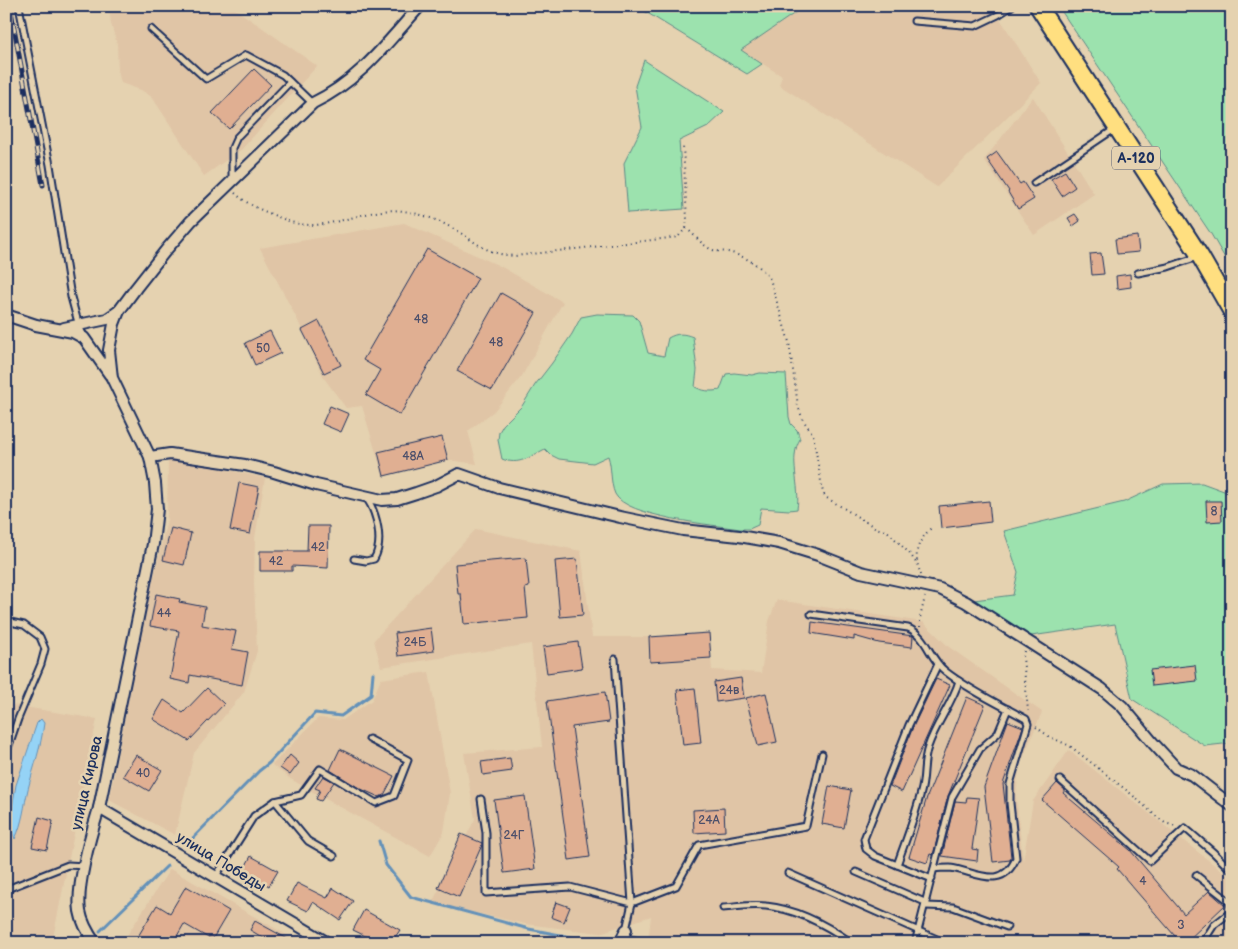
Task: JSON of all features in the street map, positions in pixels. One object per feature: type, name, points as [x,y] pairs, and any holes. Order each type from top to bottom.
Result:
[{"type":"main road","name":"А-120","points":[[1038,6],[1200,256],[1232,312]]},
{"type":"street","points":[[62,329],[107,319],[119,311],[166,250],[192,221],[313,103],[331,95],[361,72],[420,6]]},
{"type":"street","points":[[112,378],[109,350],[111,335],[119,311]]},
{"type":"street","points":[[6,315],[36,325],[73,332],[84,338],[112,378]]},
{"type":"street","name":"улица Кирова","points":[[95,943],[86,928],[80,912],[80,897],[90,836],[99,808],[156,524],[157,497],[150,458],[112,378]]},
{"type":"street","points":[[150,458],[170,454],[244,465],[382,500],[397,499],[436,486],[459,474],[499,488],[620,517],[683,530],[739,536],[779,543],[860,572],[940,589],[966,602],[1102,689],[1122,706],[1176,768],[1192,775],[1232,806]]},
{"type":"street","name":"улица Победы","points":[[99,808],[328,943]]},
{"type":"lane","points":[[19,6],[50,165],[71,297],[78,326],[84,338]]},
{"type":"lane","points":[[914,22],[975,26],[998,16],[1012,6]]},
{"type":"lane","points":[[151,29],[206,79],[246,55],[283,75],[313,103]]},
{"type":"lane","points":[[230,184],[232,148],[237,137],[290,82]]},
{"type":"lane","points":[[1034,183],[1116,128]]},
{"type":"lane","points":[[1138,273],[1168,268],[1200,256]]},
{"type":"lane","points":[[354,559],[366,561],[374,559],[377,554],[378,522],[373,507],[366,497]]},
{"type":"lane","points":[[811,614],[908,628],[916,631],[924,640],[938,664],[959,681],[1026,719],[1028,724],[1027,732],[1010,784],[1010,803],[1016,858],[1013,864],[1003,875],[989,878],[950,868],[934,869]]},
{"type":"lane","points":[[6,620],[24,625],[40,637],[45,649],[6,754]]},
{"type":"lane","points":[[615,659],[632,904],[623,937],[650,943]]},
{"type":"lane","points":[[932,879],[875,856],[866,849],[864,839],[909,725],[938,664]]},
{"type":"lane","points":[[897,865],[911,827],[922,788],[924,762],[929,744],[955,693],[959,681]]},
{"type":"lane","points":[[915,943],[952,797],[980,749],[998,732],[1008,709]]},
{"type":"lane","points":[[216,876],[254,816],[275,801],[301,795],[320,769],[376,802],[394,796],[408,760],[369,738]]},
{"type":"lane","points":[[482,799],[486,833],[486,893],[570,887],[632,904],[676,886],[699,845],[806,826],[822,754]]},
{"type":"lane","points":[[1060,780],[1150,861],[1185,828],[1232,871]]},
{"type":"lane","points":[[275,801],[308,841],[334,856]]},
{"type":"lane","points":[[7,888],[68,865],[85,866]]},
{"type":"lane","points":[[856,872],[926,904],[952,907],[1007,927]]},
{"type":"lane","points":[[788,873],[946,943]]},
{"type":"lane","points":[[1196,875],[1229,901],[1232,910],[1214,925],[1205,940],[1200,943]]},
{"type":"lane","points":[[723,908],[765,906],[784,909],[840,934],[852,943]]},
{"type":"path","points":[[230,184],[238,196],[251,205],[270,214],[300,224],[326,223],[380,211],[403,211],[445,224],[484,249],[501,255],[515,256],[678,237],[686,228],[687,219],[683,146]]},
{"type":"path","points":[[686,228],[695,234],[706,246],[714,250],[728,252],[764,270],[770,279],[789,342],[798,406],[803,420],[813,434],[823,493],[876,528],[888,532],[917,564]]},
{"type":"path","points":[[1026,641],[1022,656],[1029,707],[1026,719],[1050,737],[1070,746],[1165,823],[1185,828]]},
{"type":"shaded area","points":[[109,6],[231,6],[317,66],[242,149],[204,176],[152,97],[141,90],[121,83],[118,71],[117,44],[111,24]]},
{"type":"shaded area","points":[[805,6],[992,6],[1041,83],[937,187],[779,85],[782,76],[741,50]]},
{"type":"shaded area","points":[[1033,97],[1094,194],[1034,235],[984,160]]},
{"type":"shaded area","points":[[404,223],[500,266],[563,302],[522,376],[494,411],[468,431],[477,464],[449,460],[383,476],[362,406],[346,408],[324,378],[297,319],[260,248]]},
{"type":"shaded area","points":[[168,460],[265,478],[255,538],[254,583],[257,651],[244,692],[194,753],[175,835],[109,800],[143,624],[167,520]]},
{"type":"shaded area","points":[[476,529],[581,551],[592,637],[649,637],[709,633],[712,670],[761,673],[769,621],[777,600],[923,622],[949,647],[1042,712],[1019,768],[1016,796],[1023,861],[1033,801],[1069,750],[1232,879],[1232,943],[648,943],[651,916],[600,933],[525,924],[432,903],[475,819],[464,753],[542,747],[531,644],[381,667],[374,640]]},
{"type":"shaded area","points":[[429,672],[450,793],[444,832],[430,856],[311,791],[272,765],[318,718],[343,720],[372,700],[381,679]]},
{"type":"shaded area","points":[[6,704],[97,719],[52,943],[6,943]]},
{"type":"shaded area","points":[[170,869],[301,943],[122,943]]},
{"type":"green space","points":[[636,6],[805,6],[741,50],[762,64],[747,74]]},
{"type":"green space","points":[[1058,6],[1232,6],[1232,270],[1211,234]]},
{"type":"green space","points":[[644,60],[724,112],[708,127],[679,141],[684,209],[628,213],[624,163],[642,127],[635,86]]},
{"type":"green space","points":[[597,314],[633,315],[639,321],[648,353],[664,356],[668,338],[674,335],[680,334],[693,337],[697,370],[695,387],[701,389],[710,391],[720,390],[726,374],[786,374],[789,417],[800,439],[795,455],[797,509],[761,508],[758,525],[749,529],[672,519],[636,509],[623,502],[613,490],[608,456],[593,463],[559,459],[545,449],[519,461],[514,462],[502,459],[498,440],[499,432],[503,425],[522,406],[572,334],[581,317]]},
{"type":"green space","points":[[1202,483],[1232,494],[1232,743],[1205,746],[1132,699],[1115,624],[1024,637],[974,600],[1013,595],[1018,572],[1004,531],[1124,502],[1163,484]]},
{"type":"water","points":[[41,719],[44,723],[41,740],[22,820],[15,839],[9,825],[16,785],[37,723]]},
{"type":"building","points":[[254,69],[271,85],[229,129],[212,113]]},
{"type":"building","points":[[997,152],[1020,184],[1023,182],[1034,199],[1018,209],[1009,191],[987,159]]},
{"type":"building","points":[[1065,171],[1075,187],[1062,196],[1051,179]]},
{"type":"building","points":[[1075,214],[1080,221],[1073,226],[1068,218]]},
{"type":"building","points":[[1137,236],[1139,252],[1117,254],[1115,239]]},
{"type":"building","points":[[427,249],[478,278],[400,415],[366,395],[380,370],[363,360]]},
{"type":"building","points":[[1101,253],[1104,274],[1092,275],[1090,254]]},
{"type":"building","points":[[1130,274],[1131,287],[1117,289],[1116,276]]},
{"type":"building","points":[[501,293],[536,313],[492,390],[457,371]]},
{"type":"building","points":[[319,321],[341,365],[324,373],[302,330]]},
{"type":"building","points":[[270,331],[281,353],[255,365],[245,343]]},
{"type":"building","points":[[330,406],[349,414],[341,432],[322,424]]},
{"type":"building","points":[[442,437],[448,460],[384,476],[378,452]]},
{"type":"building","points":[[239,483],[259,487],[250,534],[230,530]]},
{"type":"building","points":[[989,501],[991,522],[941,528],[939,506]]},
{"type":"building","points":[[1206,501],[1221,501],[1222,521],[1207,522]]},
{"type":"building","points":[[308,526],[329,526],[328,568],[292,566],[292,571],[260,571],[260,551],[307,551]]},
{"type":"building","points":[[171,528],[191,533],[184,565],[163,560]]},
{"type":"building","points":[[526,558],[529,587],[525,588],[528,618],[464,624],[455,564]]},
{"type":"building","points":[[577,559],[583,615],[560,617],[555,561]]},
{"type":"building","points":[[156,594],[180,599],[179,602],[205,607],[202,625],[236,631],[232,649],[248,652],[242,685],[190,675],[189,683],[170,679],[179,631],[150,626]]},
{"type":"building","points":[[812,622],[913,636],[912,647],[879,643],[854,636],[854,640],[811,633]]},
{"type":"building","points":[[431,628],[434,651],[398,656],[395,633]]},
{"type":"building","points":[[709,633],[711,658],[650,662],[649,637]]},
{"type":"building","points":[[578,642],[582,668],[547,673],[543,647]]},
{"type":"building","points":[[1195,665],[1197,681],[1152,686],[1150,670]]},
{"type":"building","points":[[741,678],[744,698],[716,702],[714,682]]},
{"type":"building","points":[[936,679],[950,685],[902,792],[890,786],[913,727]]},
{"type":"building","points":[[207,688],[224,704],[189,741],[153,719],[164,700],[183,713]]},
{"type":"building","points":[[695,688],[701,743],[683,745],[677,690]]},
{"type":"building","points":[[605,692],[609,722],[572,727],[590,857],[569,860],[547,701]]},
{"type":"building","points":[[766,693],[777,742],[758,746],[746,698]]},
{"type":"building","points":[[967,697],[985,705],[948,796],[933,855],[930,854],[927,863],[909,857],[927,797]]},
{"type":"building","points":[[1008,721],[1023,727],[1003,784],[1011,857],[1010,860],[993,862],[984,787]]},
{"type":"building","points":[[340,749],[394,776],[384,795],[379,797],[359,788],[330,770]]},
{"type":"building","points":[[136,755],[162,770],[149,791],[123,776]]},
{"type":"building","points":[[290,755],[299,763],[290,775],[280,768]]},
{"type":"building","points":[[510,758],[512,771],[483,775],[481,762]]},
{"type":"building","points":[[323,776],[334,782],[321,801],[316,799],[320,790],[315,788]]},
{"type":"building","points":[[1057,783],[1065,790],[1063,793],[1130,850],[1184,914],[1209,891],[1225,905],[1185,943],[1181,943],[1117,869],[1119,867],[1042,800]]},
{"type":"building","points":[[829,786],[851,790],[844,828],[822,824]]},
{"type":"building","points":[[525,796],[535,869],[504,873],[494,800]]},
{"type":"building","points":[[967,797],[979,798],[972,849],[978,850],[977,861],[942,856],[955,801],[966,802]]},
{"type":"building","points":[[724,808],[725,831],[694,833],[693,810]]},
{"type":"building","points":[[39,817],[53,821],[47,850],[32,847]]},
{"type":"building","points":[[461,834],[482,843],[482,845],[459,897],[438,888]]},
{"type":"building","points":[[251,856],[278,871],[269,886],[243,871]]},
{"type":"building","points":[[297,883],[327,898],[333,888],[353,901],[340,920],[313,902],[308,911],[287,901]]},
{"type":"building","points":[[186,886],[229,911],[212,940],[184,924],[173,943],[134,943],[157,905],[170,913]]},
{"type":"building","points":[[556,902],[570,907],[564,922],[551,917]]},
{"type":"building","points":[[364,910],[400,930],[391,943],[380,943],[353,930]]},
{"type":"building","points":[[255,921],[295,943],[272,943],[250,930]]},
{"type":"waterway","points":[[187,844],[269,763],[315,713],[341,716],[371,695],[373,673]]},
{"type":"waterway","points":[[379,841],[386,865],[411,897],[529,929],[576,938],[589,943]]},
{"type":"waterway","points":[[100,931],[167,866]]},
{"type":"railway","points":[[10,6],[43,185]]}]
